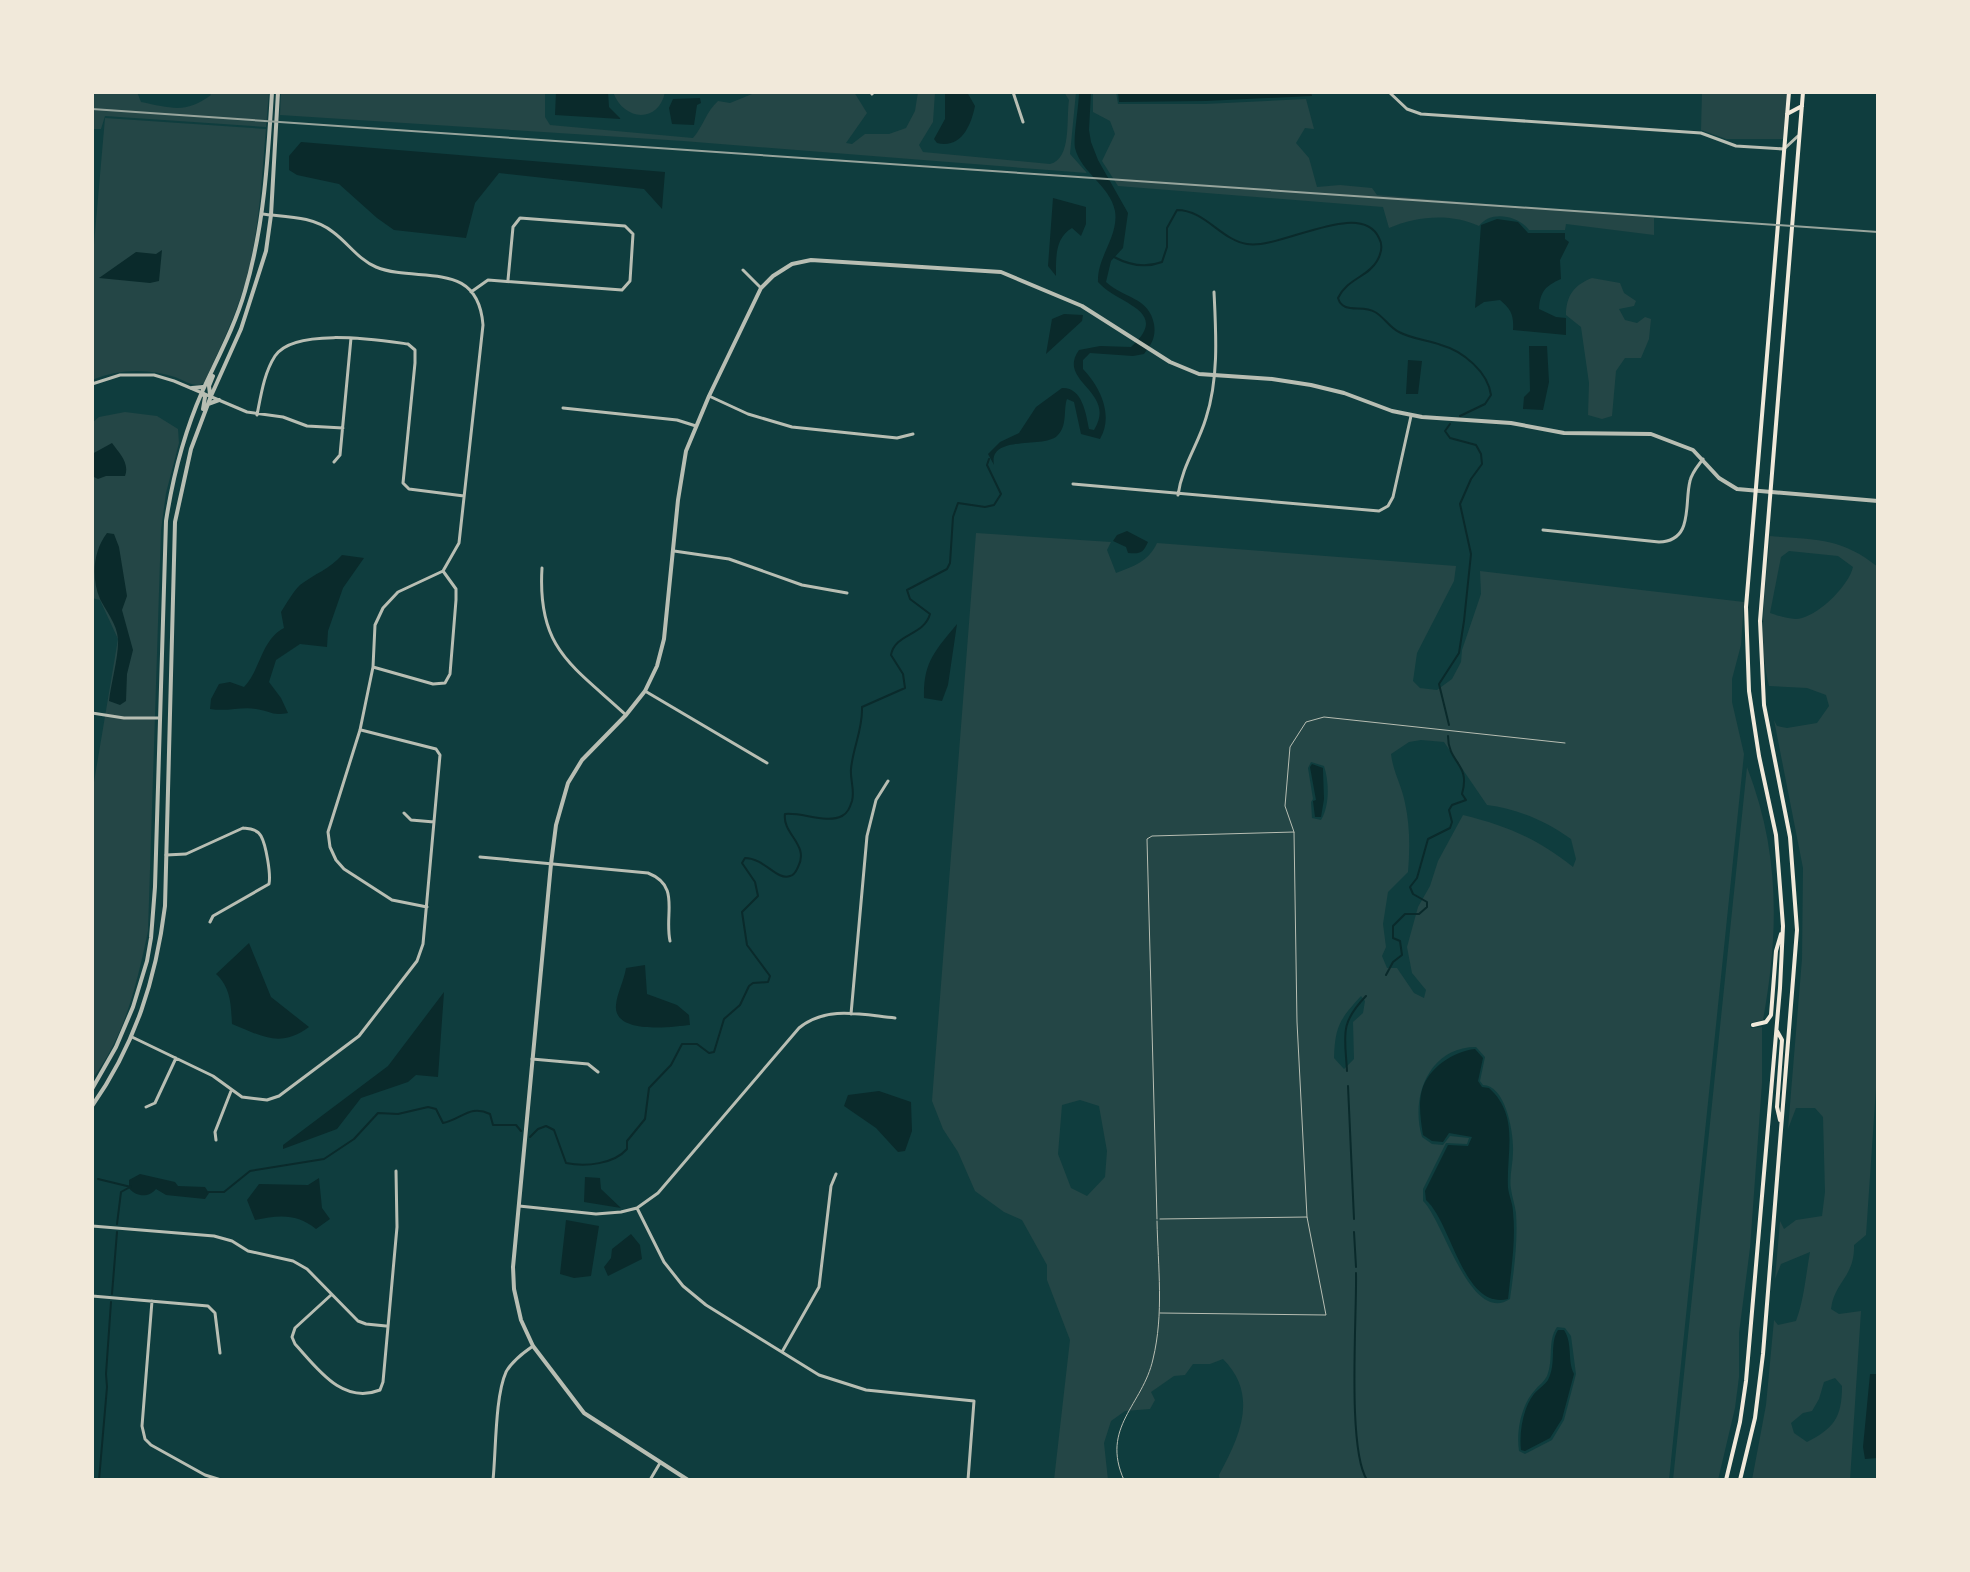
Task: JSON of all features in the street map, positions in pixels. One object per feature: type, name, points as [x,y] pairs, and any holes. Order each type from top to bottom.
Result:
[{"type":"main road","points":[[1726,1480],[1746,1381],[1783,928],[1776,835],[1753,722],[1746,607],[1789,92]]},
{"type":"main road","points":[[1740,1480],[1757,1400],[1797,930],[1790,837],[1764,705],[1760,593],[1803,93]]},
{"type":"main road","points":[[1787,114],[1802,106]]},
{"type":"main road","points":[[1753,1025],[1766,1022],[1771,1015],[1776,951],[1783,928]]},
{"type":"main road","points":[[1776,1031],[1782,1040],[1777,1107],[1781,1127]]},
{"type":"street","points":[[192,388],[201,388],[207,382],[227,339],[250,275],[261,214],[272,92]]},
{"type":"street","points":[[219,400],[214,394],[215,387],[254,296],[266,251],[278,92]]},
{"type":"street","points":[[1013,92],[1023,122]]},
{"type":"street","points":[[1389,92],[1407,109],[1421,114],[1701,133],[1736,146],[1784,149],[1800,134]]},
{"type":"street","points":[[261,214],[318,223],[376,267],[448,277],[460,282],[471,292],[481,309],[483,325],[459,543],[443,571],[398,592],[383,608],[375,625],[373,667],[360,730],[328,832],[330,847],[344,869],[392,900],[427,907]]},
{"type":"street","points":[[471,292],[488,280],[622,290],[630,281],[633,234],[625,226],[520,218],[513,227],[508,280]]},
{"type":"street","points":[[688,1480],[584,1413],[533,1346],[521,1320],[514,1289],[519,1206],[551,864],[560,803],[568,783],[595,744],[626,715],[645,691],[657,666],[664,639],[686,451],[761,288],[773,276],[792,264],[811,260],[1001,272],[1082,306],[1184,369],[1213,377],[1261,378],[1311,385],[1411,416],[1511,423],[1564,433],[1651,434],[1686,446],[1737,489],[1878,501]]},
{"type":"street","points":[[743,270],[761,288]]},
{"type":"street","points":[[1178,495],[1182,473],[1206,420],[1216,332],[1214,292]]},
{"type":"street","points":[[257,415],[262,387],[276,354],[284,347],[326,336],[408,344],[415,350],[403,483],[409,489],[465,496]]},
{"type":"street","points":[[334,462],[340,455],[351,338]]},
{"type":"street","points":[[92,1106],[132,1037],[159,951],[165,906],[173,543],[181,488],[191,449],[209,384],[227,339]]},
{"type":"street","points":[[92,384],[120,375],[142,374],[165,378],[257,415],[283,417],[307,426],[343,428]]},
{"type":"street","points":[[191,449],[207,406],[207,382]]},
{"type":"street","points":[[92,1089],[123,1034],[147,961],[154,906],[166,521],[182,446],[198,403],[215,387]]},
{"type":"street","points":[[192,388],[197,394],[198,403]]},
{"type":"street","points":[[709,396],[757,418],[796,428],[897,438],[913,434]]},
{"type":"street","points":[[207,406],[219,400]]},
{"type":"street","points":[[563,408],[677,420],[696,426]]},
{"type":"street","points":[[1073,484],[1379,511],[1388,506],[1393,497],[1411,416]]},
{"type":"street","points":[[1543,530],[1659,542],[1676,538],[1684,527],[1691,477],[1703,459]]},
{"type":"street","points":[[674,551],[727,559],[802,585],[847,593]]},
{"type":"street","points":[[542,568],[542,610],[547,630],[556,647],[571,665],[626,715]]},
{"type":"street","points":[[373,667],[433,684],[445,683],[450,674],[456,589],[443,571]]},
{"type":"street","points":[[645,691],[767,763]]},
{"type":"street","points":[[92,713],[124,718],[169,718]]},
{"type":"street","points":[[123,1034],[213,1076],[231,1091],[255,1100],[279,1096],[359,1036],[417,961],[423,944],[442,761],[436,749],[360,730]]},
{"type":"street","points":[[851,1014],[867,836],[876,800],[888,781]]},
{"type":"street","points":[[404,813],[411,820],[434,822]]},
{"type":"street","points":[[156,855],[186,854],[243,828],[253,829],[261,835],[269,884],[213,916],[210,922]]},
{"type":"street","points":[[480,857],[648,873],[659,877],[667,886],[670,941]]},
{"type":"street","points":[[519,1206],[596,1214],[637,1208],[658,1193],[809,1020],[828,1013],[895,1018]]},
{"type":"street","points":[[146,1107],[155,1103],[176,1058]]},
{"type":"street","points":[[532,1059],[588,1064],[598,1072]]},
{"type":"street","points":[[216,1140],[215,1132],[231,1091]]},
{"type":"street","points":[[331,1295],[295,1328],[292,1337],[295,1344],[336,1387],[373,1393],[380,1390],[397,1227],[396,1171]]},
{"type":"street","points":[[782,1352],[819,1287],[831,1186],[836,1174]]},
{"type":"street","points":[[637,1208],[664,1262],[683,1286],[706,1305],[819,1375],[866,1390],[974,1401],[968,1480]]},
{"type":"street","points":[[92,1226],[214,1236],[232,1241],[248,1251],[293,1261],[307,1269],[358,1321],[388,1326]]},
{"type":"street","points":[[92,1296],[195,1304],[212,1309],[220,1353]]},
{"type":"street","points":[[152,1301],[142,1426],[145,1439],[205,1475],[221,1480]]},
{"type":"street","points":[[493,1480],[502,1386],[507,1370],[519,1355],[533,1346]]},
{"type":"street","points":[[650,1480],[660,1463]]},
{"type":"street","points":[[275,1480],[308,1480]]},
{"type":"lane","points":[[1160,1313],[1326,1315],[1307,1217],[1297,1022],[1294,832],[1285,806],[1290,747],[1306,722],[1324,717],[1565,743]]},
{"type":"lane","points":[[1124,1480],[1117,1461],[1116,1445],[1121,1423],[1146,1382],[1154,1358],[1160,1313],[1147,839],[1152,836],[1294,832]]},
{"type":"lane","points":[[1157,1219],[1307,1217]]},
{"type":"shaded area","points":[[92,92],[137,92],[141,102],[178,108],[202,101],[211,95],[209,92],[269,92],[266,127],[105,116],[101,129],[92,129]]},
{"type":"shaded area","points":[[281,92],[545,92],[545,117],[550,125],[693,138],[718,101],[730,103],[757,92],[854,92],[867,113],[846,143],[852,144],[865,134],[889,134],[906,128],[915,111],[918,92],[935,92],[933,122],[919,145],[923,152],[1050,164],[1062,155],[1067,137],[1069,100],[1064,92],[1076,92],[1070,154],[1087,173],[683,141],[280,115]]},
{"type":"shaded area","points":[[556,92],[608,92],[609,107],[621,119],[555,115]]},
{"type":"shaded area","points":[[613,92],[665,92],[656,109],[641,115],[625,109]]},
{"type":"shaded area","points":[[945,92],[967,92],[975,106],[964,134],[945,144],[937,143],[934,139],[945,119]]},
{"type":"shaded area","points":[[1079,92],[1091,92],[1091,142],[1128,213],[1123,248],[1111,261],[1106,282],[1147,308],[1154,324],[1154,336],[1144,354],[1090,353],[1083,360],[1083,369],[1100,393],[1105,411],[1106,420],[1100,439],[1081,434],[1074,402],[1067,399],[1064,423],[1057,436],[999,449],[994,455],[994,465],[988,454],[1000,442],[1019,433],[1036,407],[1062,388],[1079,396],[1089,429],[1094,430],[1099,406],[1075,371],[1074,361],[1079,350],[1100,346],[1131,347],[1142,335],[1146,324],[1144,316],[1137,309],[1098,282],[1114,229],[1115,211],[1075,148]]},
{"type":"shaded area","points":[[1093,92],[1116,92],[1118,104],[1306,99],[1314,129],[1305,128],[1296,143],[1309,158],[1317,187],[1340,185],[1372,188],[1377,195],[1654,218],[1654,235],[1566,224],[1565,230],[1529,230],[1518,221],[1504,216],[1490,218],[1479,226],[1457,219],[1434,218],[1389,228],[1383,207],[1118,186],[1102,161],[1115,134],[1110,121],[1093,112]]},
{"type":"shaded area","points":[[1118,92],[1311,92],[1312,96],[1119,102]]},
{"type":"shaded area","points":[[1702,92],[1787,92],[1783,139],[1726,139],[1701,130]]},
{"type":"shaded area","points":[[700,98],[694,125],[672,124],[669,108],[673,99]]},
{"type":"shaded area","points":[[105,118],[266,129],[258,214],[247,276],[224,340],[204,383],[199,385],[144,371],[123,372],[92,380],[92,267]]},
{"type":"shaded area","points":[[301,142],[665,172],[662,209],[644,189],[499,173],[475,203],[466,238],[394,230],[339,184],[297,175],[289,170],[289,156]]},
{"type":"shaded area","points":[[1053,198],[1086,207],[1086,224],[1081,236],[1072,228],[1059,243],[1056,276],[1048,266]]},
{"type":"shaded area","points":[[1497,219],[1518,222],[1528,233],[1565,233],[1565,239],[1569,242],[1560,260],[1561,279],[1544,290],[1539,309],[1566,318],[1566,335],[1513,330],[1511,313],[1500,300],[1484,302],[1475,308],[1481,225]]},
{"type":"shaded area","points":[[162,250],[159,281],[150,283],[99,278],[136,252],[156,254]]},
{"type":"shaded area","points":[[1592,278],[1620,283],[1624,293],[1636,301],[1634,306],[1619,309],[1625,320],[1637,323],[1645,317],[1651,319],[1649,339],[1641,358],[1625,358],[1616,371],[1612,416],[1602,419],[1588,415],[1589,383],[1581,327],[1566,315],[1572,292]]},
{"type":"shaded area","points":[[1064,314],[1083,315],[1082,321],[1046,354],[1052,319]]},
{"type":"shaded area","points":[[1529,346],[1547,346],[1549,382],[1543,410],[1523,409],[1524,397],[1530,391]]},
{"type":"shaded area","points":[[1408,360],[1422,361],[1418,394],[1406,394]]},
{"type":"shaded area","points":[[125,412],[157,416],[178,429],[179,443],[166,493],[161,530],[148,931],[134,990],[121,1027],[92,1079],[92,794],[118,639],[100,600],[92,598],[92,423],[99,417]]},
{"type":"shaded area","points":[[112,443],[125,462],[125,476],[98,479],[92,476],[92,454]]},
{"type":"shaded area","points":[[1127,531],[1148,542],[1141,552],[1128,553],[1126,547],[1113,541],[1117,535]]},
{"type":"shaded area","points":[[107,533],[114,534],[119,547],[127,596],[122,610],[133,650],[127,674],[126,701],[120,705],[109,701],[117,633],[97,591],[95,574],[96,556]]},
{"type":"shaded area","points":[[976,533],[1111,542],[1107,550],[1116,573],[1145,559],[1157,543],[1456,566],[1454,581],[1417,653],[1413,681],[1420,688],[1437,690],[1452,679],[1461,662],[1462,650],[1481,594],[1480,571],[1744,602],[1741,645],[1732,679],[1732,702],[1744,754],[1669,1480],[1220,1480],[1219,1475],[1239,1431],[1243,1401],[1241,1387],[1223,1359],[1210,1364],[1193,1364],[1185,1375],[1174,1376],[1151,1392],[1155,1400],[1150,1409],[1125,1411],[1111,1421],[1104,1443],[1108,1480],[1054,1480],[1070,1340],[1047,1280],[1047,1265],[1022,1220],[1004,1212],[975,1191],[932,1101]],"holes":[[[1409,742],[1444,742],[1487,805],[1542,821],[1571,839],[1576,859],[1573,867],[1521,835],[1463,815],[1418,907],[1407,947],[1412,973],[1426,990],[1424,998],[1414,993],[1397,968],[1387,968],[1382,956],[1386,947],[1383,924],[1388,892],[1408,872],[1409,855],[1407,812],[1391,754]],[[1311,762],[1324,766],[1326,772],[1327,800],[1321,820],[1312,818],[1313,799],[1308,768]],[[1361,996],[1365,1001],[1363,1013],[1353,1022],[1354,1059],[1344,1069],[1334,1058],[1337,1030]],[[1476,1047],[1485,1057],[1480,1081],[1498,1093],[1510,1123],[1513,1144],[1511,1184],[1516,1213],[1515,1256],[1510,1299],[1496,1303],[1482,1297],[1470,1285],[1423,1201],[1423,1189],[1446,1143],[1467,1144],[1469,1138],[1450,1136],[1443,1145],[1432,1144],[1422,1137],[1419,1122],[1421,1091],[1435,1065],[1446,1055]],[[1080,1100],[1099,1106],[1107,1151],[1105,1177],[1087,1196],[1071,1188],[1058,1154],[1062,1105]],[[1557,1327],[1565,1328],[1571,1336],[1576,1374],[1564,1420],[1552,1440],[1525,1454],[1519,1451],[1521,1419],[1530,1396],[1547,1376],[1552,1338]]]},
{"type":"shaded area","points":[[1770,536],[1840,545],[1878,567],[1878,1059],[1866,1235],[1854,1245],[1851,1265],[1836,1292],[1831,1309],[1839,1314],[1861,1311],[1850,1480],[1752,1480],[1766,1405],[1774,1320],[1778,1325],[1796,1321],[1810,1252],[1781,1264],[1775,1279],[1780,1221],[1784,1229],[1796,1220],[1822,1216],[1825,1192],[1823,1117],[1815,1108],[1796,1108],[1788,1129],[1802,959],[1803,868],[1774,720],[1777,726],[1787,728],[1817,723],[1829,706],[1826,695],[1807,688],[1769,686],[1763,630]],"holes":[[[1789,551],[1838,556],[1853,567],[1846,582],[1833,597],[1817,610],[1798,619],[1770,613],[1781,557]],[[1835,1378],[1842,1386],[1835,1421],[1807,1442],[1794,1433],[1791,1423],[1803,1413],[1812,1411],[1824,1382]]]},
{"type":"shaded area","points":[[342,555],[364,558],[343,588],[328,631],[327,647],[300,644],[276,660],[269,682],[288,713],[274,714],[251,708],[210,709],[211,699],[219,684],[230,682],[244,687],[250,680],[270,640],[284,628],[281,612],[297,588]]},
{"type":"shaded area","points":[[957,624],[948,685],[942,701],[924,698],[928,666]]},
{"type":"shaded area","points":[[1312,764],[1323,768],[1321,817],[1315,817]]},
{"type":"shaded area","points":[[1747,767],[1766,830],[1774,924],[1763,1020],[1750,1023],[1751,1028],[1762,1027],[1762,1083],[1750,1248],[1739,1333],[1739,1377],[1718,1480],[1673,1480]]},
{"type":"shaded area","points":[[249,943],[271,997],[309,1027],[280,1039],[232,1024],[227,991],[216,974]]},
{"type":"shaded area","points":[[645,965],[647,994],[677,1005],[689,1015],[690,1025],[645,1027],[624,1021],[618,1015],[616,1005],[626,968]]},
{"type":"shaded area","points":[[444,992],[438,1077],[416,1075],[408,1082],[361,1098],[337,1129],[283,1149],[283,1145],[388,1066]]},
{"type":"shaded area","points":[[1475,1049],[1483,1058],[1478,1081],[1499,1099],[1508,1122],[1508,1188],[1514,1234],[1508,1299],[1493,1299],[1469,1279],[1435,1211],[1426,1200],[1425,1191],[1448,1145],[1468,1146],[1472,1137],[1449,1133],[1443,1142],[1432,1141],[1423,1135],[1422,1090],[1430,1075],[1443,1062]]},
{"type":"shaded area","points":[[879,1091],[911,1102],[912,1131],[905,1151],[898,1152],[876,1128],[844,1106],[848,1095]]},
{"type":"shaded area","points":[[140,1174],[175,1182],[178,1186],[205,1187],[209,1193],[205,1199],[166,1195],[156,1189],[150,1194],[139,1195],[129,1188],[129,1180]]},
{"type":"shaded area","points":[[585,1177],[600,1178],[601,1189],[621,1208],[584,1202]]},
{"type":"shaded area","points":[[319,1178],[322,1208],[330,1219],[316,1229],[302,1220],[287,1217],[255,1220],[247,1200],[259,1184],[308,1185]]},
{"type":"shaded area","points":[[566,1220],[599,1226],[591,1276],[574,1278],[560,1274]]},
{"type":"shaded area","points":[[631,1234],[640,1245],[642,1259],[608,1276],[604,1267],[611,1258],[612,1249]]},
{"type":"shaded area","points":[[1558,1330],[1564,1330],[1567,1335],[1574,1374],[1562,1419],[1550,1438],[1525,1451],[1521,1450],[1525,1413],[1530,1400],[1551,1374]]},
{"type":"shaded area","points":[[1870,1374],[1878,1374],[1878,1458],[1865,1459],[1863,1447]]},
{"type":"waterway","points":[[1114,257],[1138,265],[1162,262],[1167,247],[1167,228],[1177,210],[1196,215],[1229,237],[1247,244],[1261,244],[1338,224],[1355,223],[1370,227],[1380,241],[1378,258],[1369,271],[1342,291],[1338,298],[1340,303],[1348,308],[1375,312],[1399,332],[1436,343],[1466,357],[1485,378],[1491,395],[1485,404],[1460,416]]},
{"type":"waterway","points":[[1449,725],[1439,684],[1459,653],[1471,554],[1460,504],[1471,479],[1482,464],[1476,445],[1450,438],[1445,431],[1450,424]]},
{"type":"waterway","points":[[530,1137],[546,1126],[554,1130],[566,1163],[582,1165],[615,1158],[627,1149],[627,1141],[645,1119],[649,1088],[671,1065],[682,1044],[697,1044],[709,1053],[714,1052],[724,1019],[740,1005],[749,986],[768,982],[770,976],[747,945],[742,912],[758,896],[755,882],[742,863],[745,858],[752,859],[780,875],[792,875],[798,867],[801,852],[787,828],[785,814],[829,819],[842,816],[848,810],[853,797],[851,769],[862,707],[905,688],[903,674],[891,655],[898,642],[922,627],[930,614],[910,599],[907,590],[947,569],[953,517],[958,503],[985,507],[994,505],[1001,494],[987,465],[989,459]]},
{"type":"waterway","points":[[1386,975],[1393,962],[1402,955],[1400,941],[1393,938],[1393,926],[1405,914],[1419,914],[1427,907],[1427,902],[1413,894],[1410,887],[1417,878],[1428,839],[1450,828],[1449,810],[1452,805],[1466,800],[1462,794],[1464,776],[1451,753],[1448,736]]},
{"type":"waterway","points":[[1347,1071],[1346,1030],[1351,1014],[1366,996]]},
{"type":"waterway","points":[[1348,1086],[1354,1219]]},
{"type":"waterway","points":[[207,1192],[224,1192],[250,1171],[324,1159],[354,1139],[378,1113],[398,1114],[428,1107],[436,1109],[443,1123],[471,1111],[483,1111],[490,1114],[493,1125],[516,1125],[521,1131]]},
{"type":"waterway","points":[[98,1179],[131,1187]]},
{"type":"waterway","points":[[117,1224],[121,1192],[130,1187]]},
{"type":"waterway","points":[[112,1294],[117,1232]]},
{"type":"waterway","points":[[1354,1232],[1356,1267]]},
{"type":"waterway","points":[[1356,1273],[1355,1412],[1361,1464],[1367,1480]]},
{"type":"waterway","points":[[99,1480],[111,1302]]},
{"type":"railway","points":[[92,109],[1878,232]]}]
